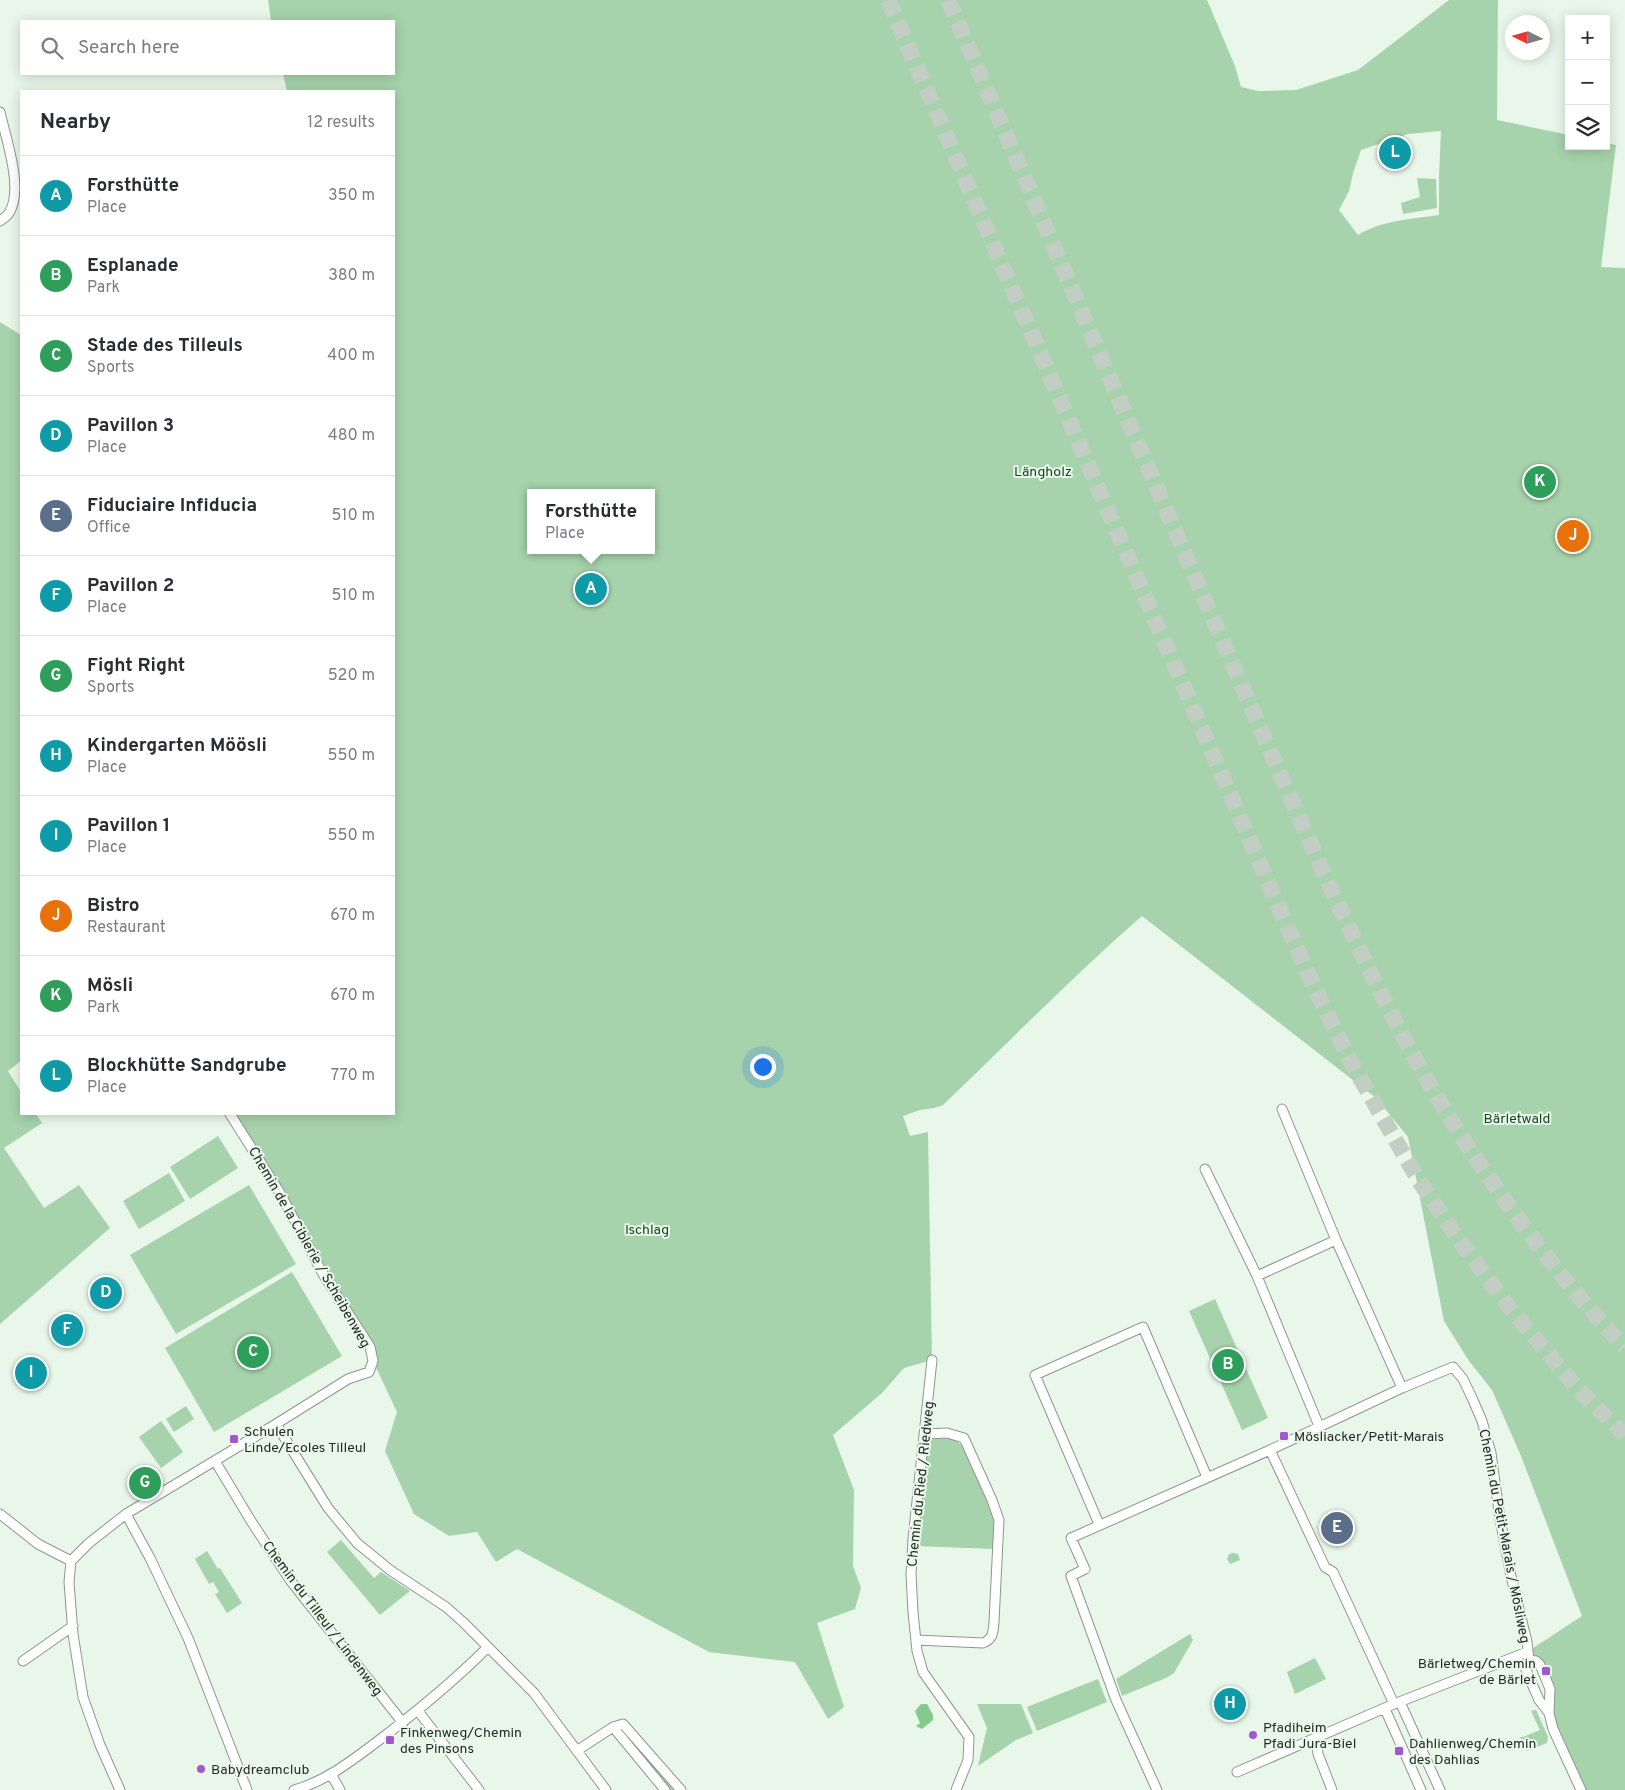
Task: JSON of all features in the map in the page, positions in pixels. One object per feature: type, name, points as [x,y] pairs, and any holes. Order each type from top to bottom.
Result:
[{"type":"street","points":[[0,112],[14,174],[14,200],[8,214],[0,221]]},
{"type":"street","points":[[1157,1790],[1116,1700],[1071,1576],[1085,1569],[1071,1538],[1270,1450],[1402,1388],[1336,1240],[1282,1109]]},
{"type":"street","name":"Chemin de la Ciblerie / Scheibenweg","points":[[71,1561],[89,1543],[126,1514],[348,1379],[369,1372],[373,1361],[370,1347],[323,1274],[280,1193],[231,1115]]},
{"type":"street","points":[[1205,1169],[1257,1276],[1319,1426]]},
{"type":"street","points":[[1257,1276],[1336,1240]]},
{"type":"street","points":[[1099,1524],[1035,1375],[1143,1327],[1207,1477]]},
{"type":"street","name":"Chemin du Ried / Riedweg","points":[[932,1360],[912,1539],[911,1574],[919,1661],[923,1672],[969,1737],[968,1760],[956,1790]]},
{"type":"street","name":"Chemin du Petit-Marais / Mösliweg","points":[[1402,1388],[1453,1367],[1463,1379],[1473,1400],[1482,1421],[1491,1453],[1502,1528],[1528,1656],[1526,1670],[1539,1700],[1549,1713]]},
{"type":"street","points":[[276,1424],[328,1508],[357,1543],[390,1570],[452,1612],[488,1647],[534,1693],[606,1790]]},
{"type":"street","points":[[916,1640],[983,1643],[989,1641],[992,1636],[995,1615],[999,1520],[992,1500],[964,1438],[947,1433],[925,1434]]},
{"type":"street","points":[[1270,1450],[1325,1567],[1333,1572],[1440,1790]]},
{"type":"street","name":"Chemin du Tilleul / Lindenweg","points":[[215,1461],[251,1521],[290,1580],[403,1723]]},
{"type":"street","points":[[0,1514],[38,1544],[71,1561],[69,1582],[83,1697],[100,1745],[120,1790]]},
{"type":"street","points":[[126,1514],[150,1558],[188,1638],[247,1790]]},
{"type":"street","points":[[23,1660],[73,1626]]},
{"type":"street","points":[[294,1790],[331,1774],[418,1712],[488,1647]]},
{"type":"street","points":[[1237,1772],[1397,1703],[1528,1656],[1540,1665],[1550,1689],[1549,1713],[1553,1730],[1581,1790]]},
{"type":"street","points":[[1385,1708],[1421,1790]]},
{"type":"street","points":[[418,1712],[479,1790]]},
{"type":"street","points":[[578,1750],[613,1727],[623,1724],[681,1790]]},
{"type":"street","points":[[613,1727],[665,1790]]},
{"type":"street","points":[[1316,1738],[1318,1754],[1332,1790]]},
{"type":"street","points":[[331,1774],[340,1790]]},
{"type":"green space","points":[[268,0],[1207,0],[1235,66],[1241,87],[1258,91],[1296,90],[1358,70],[1449,0],[1498,0],[1497,120],[1565,134],[1565,150],[1610,150],[1610,144],[1616,145],[1601,267],[1625,268],[1625,1790],[1581,1790],[1553,1729],[1550,1689],[1527,1652],[1582,1616],[1521,1456],[1492,1390],[1469,1361],[1444,1321],[1408,1137],[1376,1098],[1142,916],[1066,986],[943,1105],[903,1116],[910,1136],[928,1132],[932,1360],[904,1368],[882,1393],[833,1435],[854,1490],[853,1566],[861,1588],[855,1609],[817,1623],[844,1707],[828,1719],[795,1662],[709,1652],[517,1549],[496,1562],[477,1532],[449,1536],[414,1514],[385,1451],[397,1412],[373,1361],[231,1115],[395,1115],[395,90],[287,90],[283,75],[395,75],[395,20],[271,20]],"holes":[[[1441,131],[1439,215],[1387,223],[1358,235],[1339,210],[1349,191],[1361,150],[1408,134]]]},
{"type":"green space","points":[[1417,178],[1436,179],[1437,208],[1403,214],[1401,203],[1420,197]]},
{"type":"green space","points":[[0,322],[20,334],[20,1062],[8,1071],[20,1090],[20,1115],[37,1115],[42,1123],[4,1148],[44,1208],[79,1185],[110,1228],[0,1324]]},
{"type":"green space","points":[[218,1136],[238,1168],[190,1199],[170,1167]]},
{"type":"green space","points":[[169,1173],[185,1201],[139,1229],[123,1201]]},
{"type":"green space","points":[[249,1185],[296,1264],[176,1334],[130,1255]]},
{"type":"green space","points":[[292,1272],[342,1356],[214,1432],[165,1348]]},
{"type":"green space","points":[[1215,1299],[1268,1418],[1242,1430],[1189,1311]]},
{"type":"green space","points":[[186,1406],[194,1419],[174,1432],[166,1419]]},
{"type":"green space","points":[[161,1421],[183,1452],[161,1468],[139,1437]]},
{"type":"green space","points":[[935,1437],[956,1440],[965,1449],[991,1507],[994,1521],[994,1549],[915,1546],[927,1444]]},
{"type":"green space","points":[[341,1540],[374,1578],[381,1572],[410,1591],[380,1615],[327,1552]]},
{"type":"green space","points":[[207,1551],[242,1603],[227,1613],[215,1594],[219,1592],[213,1582],[209,1584],[195,1559]]},
{"type":"green space","points":[[1229,1554],[1238,1554],[1240,1560],[1230,1564],[1227,1559]]},
{"type":"green space","points":[[1190,1634],[1193,1640],[1174,1673],[1122,1696],[1116,1679]]},
{"type":"green space","points":[[1315,1658],[1326,1679],[1295,1694],[1287,1672]]},
{"type":"green space","points":[[1098,1679],[1107,1702],[1037,1731],[1027,1707]]},
{"type":"green space","points":[[977,1704],[1021,1704],[1033,1733],[1016,1740],[978,1766],[987,1728]]},
{"type":"green space","points":[[1536,1710],[1548,1737],[1547,1743],[1527,1751],[1520,1737],[1540,1730],[1531,1711]]},
{"type":"green space","points":[[622,1728],[676,1790],[668,1790],[619,1729]]},
{"type":"shaded area","points":[[921,1704],[927,1704],[933,1715],[933,1720],[922,1729],[916,1726],[920,1723],[915,1711]]},
{"type":"tunnel","points":[[888,0],[1274,896],[1316,991],[1352,1064],[1419,1181],[1459,1240],[1509,1307],[1576,1387],[1625,1435]]},
{"type":"tunnel","points":[[948,0],[1308,838],[1378,988],[1430,1085],[1486,1174],[1559,1272],[1584,1303],[1625,1347]]},
{"type":"place","name":"Blockhütte Sandgrube","points":[[1395,153]]},
{"type":"place","name":"Mösli","points":[[1540,482]]},
{"type":"place","name":"Bistro","points":[[1573,536]]},
{"type":"place","name":"Forsthütte","points":[[591,589]]},
{"type":"place","name":"Pavillon 3","points":[[106,1293]]},
{"type":"place","name":"Pavillon 2","points":[[67,1330]]},
{"type":"place","name":"Stade des Tilleuls","points":[[253,1352]]},
{"type":"place","name":"Esplanade","points":[[1228,1365]]},
{"type":"place","name":"Pavillon 1","points":[[31,1373]]},
{"type":"place","name":"Mösliacker/Petit-Marais","points":[[1284,1436]]},
{"type":"place","name":"Schulen Linde/Ecoles Tilleul","points":[[234,1439]]},
{"type":"place","name":"Fight Right","points":[[145,1483]]},
{"type":"place","name":"Fiduciaire Infiducia","points":[[1337,1528]]},
{"type":"place","name":"Bärletweg/Chemin de Bärlet","points":[[1546,1671]]},
{"type":"place","name":"Kindergarten Möösli","points":[[1230,1704]]},
{"type":"place","name":"Pfadiheim Pfadi Jura-Biel","points":[[1253,1735]]},
{"type":"place","name":"Finkenweg/Chemin des Pinsons","points":[[390,1740]]},
{"type":"place","name":"Dahlienweg/Chemin des Dahlias","points":[[1399,1751]]},
{"type":"place","name":"Babydreamclub","points":[[201,1769]]},
{"type":"park label","name":"Längholz","points":[[1043,471]]},
{"type":"park label","name":"Bärletwald","points":[[1517,1118]]},
{"type":"park label","name":"Ischlag","points":[[647,1229]]}]
